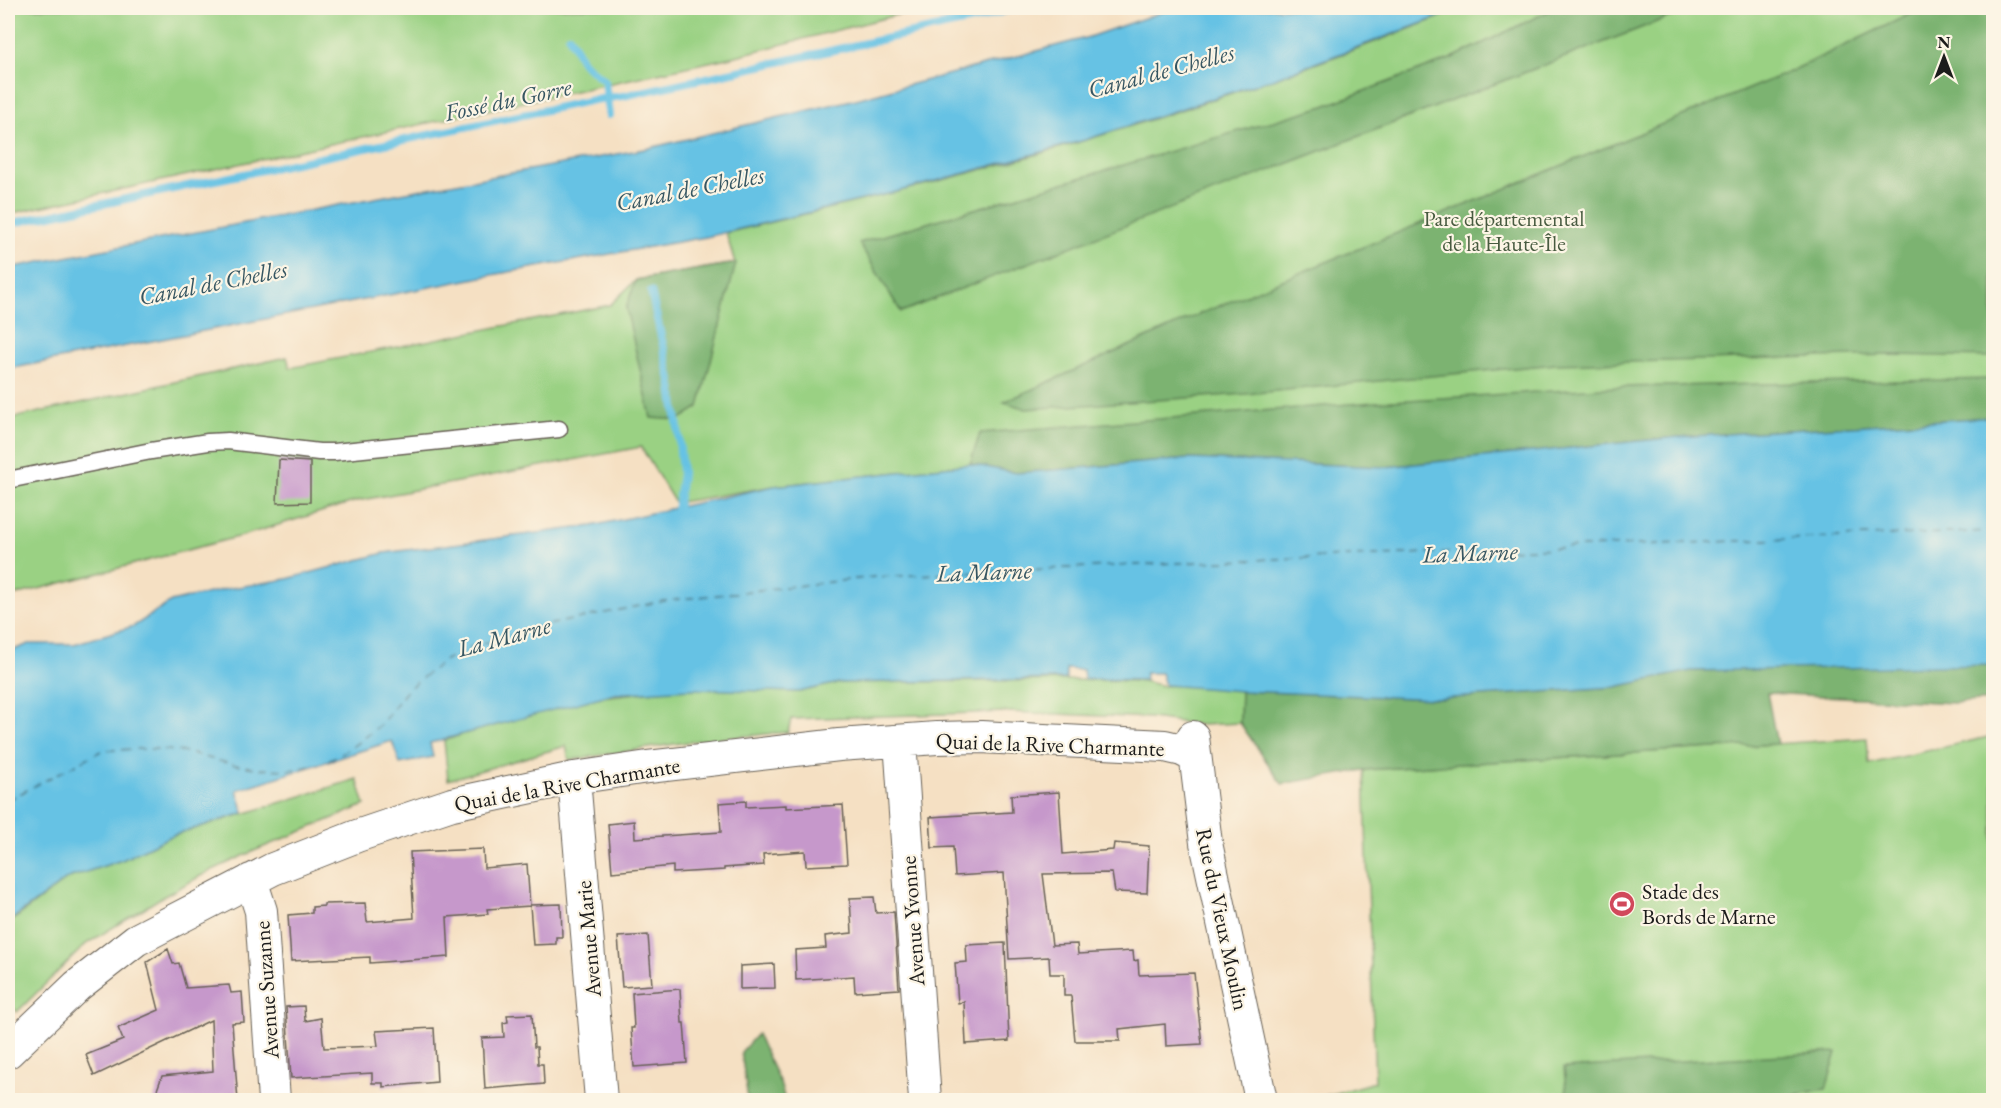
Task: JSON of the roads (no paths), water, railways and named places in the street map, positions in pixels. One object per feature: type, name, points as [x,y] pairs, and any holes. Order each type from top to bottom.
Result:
[{"type":"street","name":"Quai de la Rive Charmante","points":[[8,1052],[77,986],[136,940],[273,869],[357,836],[452,804],[574,778],[719,758],[900,741],[970,737],[1165,746],[1182,750],[1194,746]]},
{"type":"street","name":"Avenue Yvonne","points":[[900,741],[925,1101]]},
{"type":"street","name":"Rue du Vieux Moulin","points":[[1194,746],[1206,843],[1261,1101]]},
{"type":"street","name":"Avenue Marie","points":[[574,778],[601,1101]]},
{"type":"street","name":"Avenue Suzanne","points":[[251,880],[261,911],[274,1101]]},
{"type":"lane","points":[[8,480],[208,442],[228,441],[334,452],[559,429]]},
{"type":"water","name":"Canal de Chelles","points":[[1174,8],[1463,8],[1272,79],[1085,140],[896,192],[706,237],[492,275],[8,369],[8,268],[645,149],[856,99],[1089,37]]},
{"type":"water","name":"La Marne","points":[[1993,417],[1993,665],[1691,671],[1615,687],[1437,699],[1241,691],[1165,685],[1161,673],[1145,673],[1145,680],[1084,679],[1083,670],[1066,669],[1066,679],[838,683],[799,692],[690,689],[612,694],[430,743],[433,757],[400,764],[392,741],[237,790],[244,813],[171,836],[122,860],[68,878],[8,922],[8,652],[29,644],[74,644],[134,626],[171,602],[226,589],[287,579],[384,553],[592,526],[774,486],[970,464],[1016,473],[1189,459],[1385,467],[1679,437]]},
{"type":"waterway","name":"Fossé du Gorre","points":[[8,224],[593,100],[623,96],[976,19],[1015,8]]},
{"type":"waterway","points":[[569,36],[583,63],[605,81],[609,115]]},
{"type":"waterway","points":[[651,292],[671,380],[678,428],[682,473],[676,519]]},
{"type":"place","name":"Stade des Bords de Marne","points":[[1622,904]]},
{"type":"park label","name":"Parc départemental de la Haute-Île","points":[[1504,230]]}]
